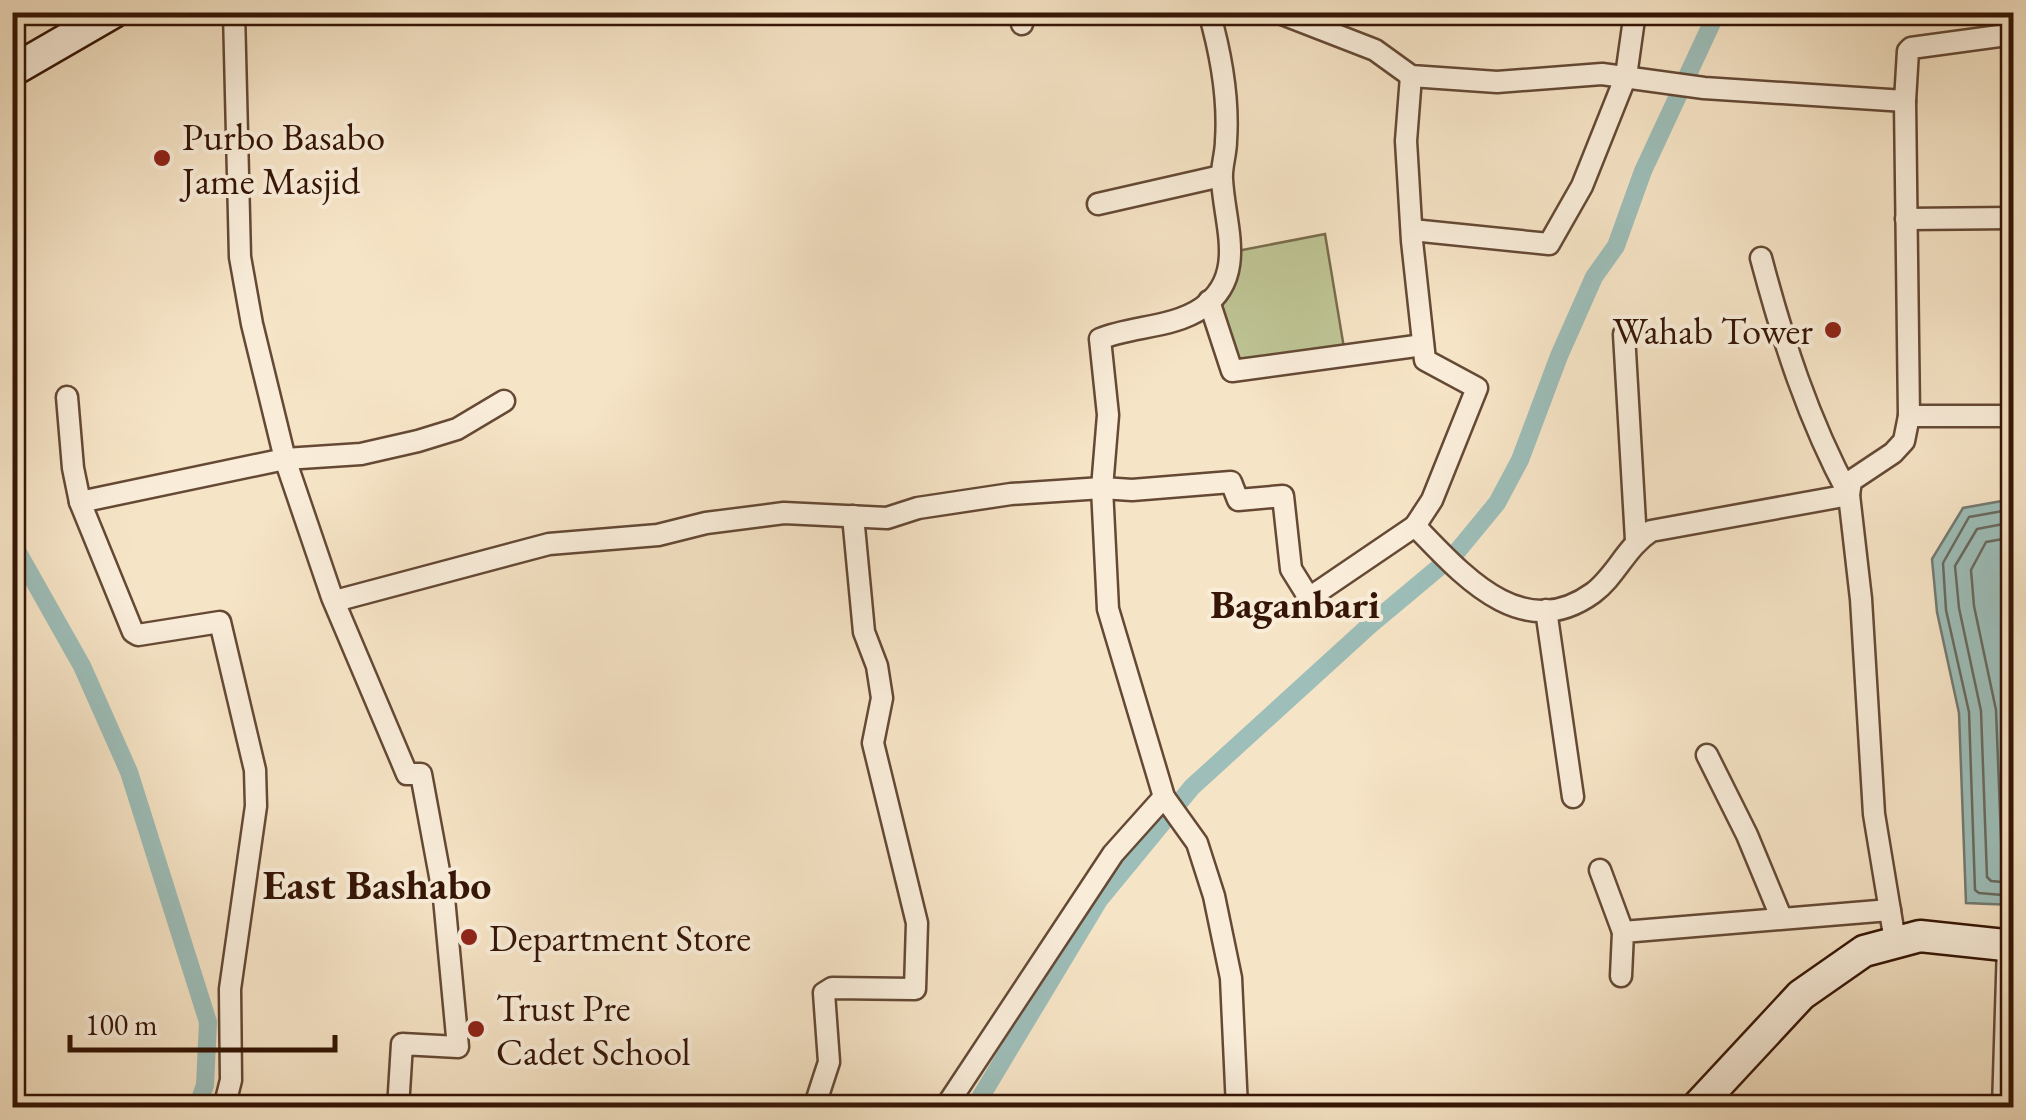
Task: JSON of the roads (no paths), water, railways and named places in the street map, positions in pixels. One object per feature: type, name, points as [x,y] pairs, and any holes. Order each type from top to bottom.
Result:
[{"type":"street","points":[[12,71],[114,12]]},
{"type":"street","points":[[234,12],[240,257],[284,459],[335,601],[407,774],[421,774],[444,898],[458,1047],[402,1044],[398,1108]]},
{"type":"street","points":[[1209,12],[1224,71],[1226,140],[1221,176],[1232,255],[1223,287],[1202,308],[1100,339],[1108,415],[1102,488],[1108,609],[1172,808],[1197,843],[1214,896],[1230,978],[1237,1108]]},
{"type":"street","points":[[1277,12],[1376,50],[1411,76],[1497,82],[1582,73],[1704,88],[1905,101]]},
{"type":"street","points":[[1412,230],[1549,244],[1582,186],[1626,76],[1636,12]]},
{"type":"street","points":[[1895,941],[1874,814],[1861,599],[1849,495],[1851,481],[1904,441],[1909,416],[1905,101],[1908,51],[2014,34]]},
{"type":"street","points":[[335,601],[549,544],[658,535],[706,523],[784,513],[888,518],[959,501],[1102,488],[1132,490],[1231,482],[1238,500],[1283,496],[1291,569],[1309,598],[1415,526],[1432,500],[1476,388],[1424,360],[1406,141],[1411,76]]},
{"type":"street","points":[[1098,204],[1221,176]]},
{"type":"street","points":[[1906,219],[2014,218]]},
{"type":"street","points":[[1761,258],[1786,351],[1824,448],[1849,495]]},
{"type":"street","points":[[1209,301],[1232,371],[1423,345]]},
{"type":"street","points":[[1624,334],[1636,540]]},
{"type":"street","points":[[67,398],[80,502],[136,635],[217,620],[222,625],[254,770],[256,806],[230,989],[231,1080],[224,1108]]},
{"type":"street","points":[[80,502],[284,459],[361,454],[418,441],[457,429],[504,401]]},
{"type":"street","points":[[1909,416],[2014,416]]},
{"type":"street","points":[[1415,526],[1480,591],[1538,611],[1563,607],[1594,593],[1636,540],[1652,531],[1849,495]]},
{"type":"street","points":[[814,1108],[829,1062],[824,993],[832,988],[915,989],[916,922],[873,743],[882,698],[877,666],[864,632],[853,516]]},
{"type":"street","points":[[1546,610],[1574,798]]},
{"type":"street","points":[[1708,754],[1748,835],[1780,917]]},
{"type":"street","points":[[945,1108],[1113,854],[1172,808]]},
{"type":"street","points":[[1600,870],[1622,932],[1621,976]]},
{"type":"street","points":[[1622,932],[1890,910]]},
{"type":"street","points":[[1696,1108],[1800,996],[1864,951],[1920,936],[2011,946],[2003,1108]]},
{"type":"water","points":[[2013,499],[2013,905],[1966,903],[1959,713],[1937,612],[1932,559],[1963,508]]},
{"type":"waterway","points":[[974,1108],[1099,900],[1192,787],[1370,625],[1455,554],[1497,503],[1520,460],[1594,277],[1616,246],[1643,171],[1717,12]]},
{"type":"waterway","points":[[12,542],[82,666],[129,772],[208,1022],[205,1085],[197,1108]]},
{"type":"place","name":"Purbo Basabo Jame Masjid","points":[[162,158]]},
{"type":"place","name":"Wahab Tower","points":[[1833,330]]},
{"type":"place","name":"Department Store","points":[[469,937]]},
{"type":"place","name":"Trust Pre Cadet School","points":[[476,1029]]},
{"type":"district","name":"Baganbari","points":[[1295,604]]},
{"type":"district","name":"East Bashabo","points":[[377,884]]}]
